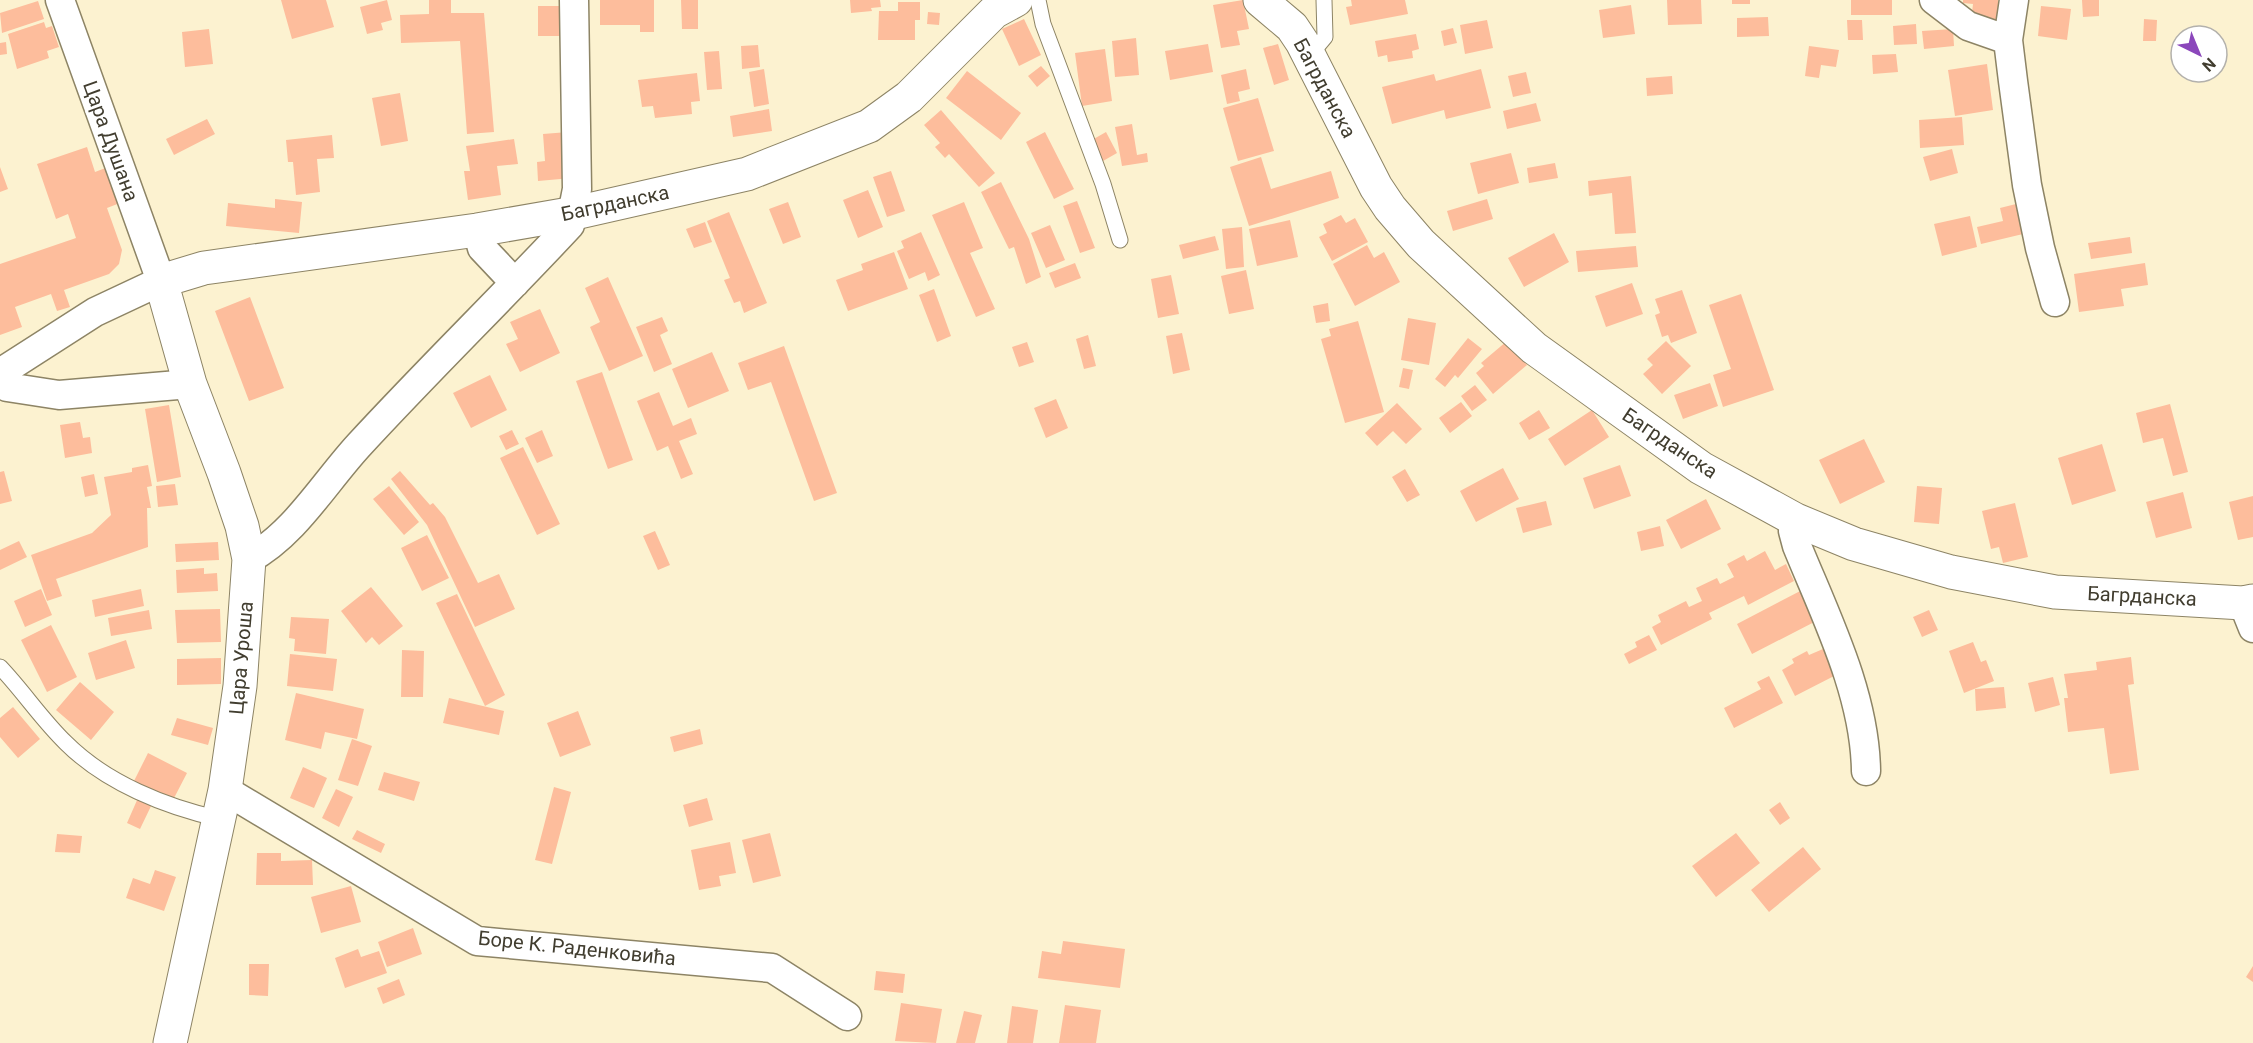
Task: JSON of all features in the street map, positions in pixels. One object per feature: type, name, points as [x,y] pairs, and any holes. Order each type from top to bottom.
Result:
[{"type":"street","name":"Цара Душана","points":[[60,0],[161,281]]},
{"type":"street","points":[[249,559],[266,550],[285,532],[358,446],[570,225],[577,189],[573,0]]},
{"type":"street","points":[[1934,0],[1968,26],[2008,40]]},
{"type":"street","points":[[2014,0],[2008,40],[2027,185],[2040,248],[2055,302]]},
{"type":"street","name":"Багрданска","points":[[1266,1],[1292,27],[1310,55],[1376,187],[1390,208],[1421,244],[1534,348],[1701,468],[1796,520],[1854,544],[1952,572],[2055,592],[2250,611]]},
{"type":"street","name":"Багрданска","points":[[161,281],[204,268],[477,230],[574,213],[747,174],[869,126],[909,97],[998,4]]},
{"type":"street","points":[[477,230],[482,248],[515,283]]},
{"type":"street","points":[[0,373],[95,312],[161,281]]},
{"type":"street","name":"Цара Уроша","points":[[161,281],[190,384],[228,484],[249,559],[240,686],[222,805],[170,1043]]},
{"type":"street","points":[[0,378],[7,387],[59,395],[190,384]]},
{"type":"street","points":[[1796,520],[1793,531],[1797,546],[1851,686],[1865,750],[1866,771]]},
{"type":"street","name":"Боре К. Раденковића","points":[[222,805],[477,941],[772,968],[846,1016]]},
{"type":"lane","points":[[1038,0],[1047,34],[1120,240]]},
{"type":"lane","points":[[1310,55],[1325,37],[1324,0]]},
{"type":"lane","points":[[0,667],[66,743],[106,775],[187,812],[222,805]]},
{"type":"building","points":[[281,0],[326,0],[334,27],[292,39]]},
{"type":"building","points":[[387,0],[392,20],[381,23],[383,30],[367,34],[360,7]]},
{"type":"building","points":[[429,0],[451,0],[451,13],[484,13],[494,132],[467,134],[460,41],[401,43],[400,15],[429,14]]},
{"type":"building","points":[[600,0],[654,0],[654,32],[640,32],[640,25],[600,25]]},
{"type":"building","points":[[681,0],[698,0],[698,29],[682,29]]},
{"type":"building","points":[[850,0],[880,0],[881,7],[871,8],[872,11],[851,13]]},
{"type":"building","points":[[1243,0],[1249,29],[1237,31],[1240,45],[1221,48],[1213,5]]},
{"type":"building","points":[[1351,0],[1405,0],[1408,14],[1350,25],[1346,7],[1352,6]]},
{"type":"building","points":[[1667,0],[1701,0],[1702,24],[1668,25]]},
{"type":"building","points":[[1732,0],[1750,0],[1750,4],[1732,4]]},
{"type":"building","points":[[1851,0],[1892,0],[1892,15],[1851,15]]},
{"type":"building","points":[[1963,0],[1998,0],[1998,6],[2007,7],[1999,24],[1971,22],[1973,4],[1963,3]]},
{"type":"building","points":[[2082,0],[2099,0],[2099,16],[2083,17]]},
{"type":"building","points":[[38,1],[44,19],[2,33],[0,13]]},
{"type":"building","points":[[898,2],[920,2],[920,20],[915,20],[915,40],[878,40],[879,11],[898,11]]},
{"type":"building","points":[[1631,5],[1635,34],[1603,38],[1599,10]]},
{"type":"building","points":[[538,6],[568,6],[568,36],[538,36]]},
{"type":"building","points":[[2041,6],[2071,9],[2067,40],[2038,36]]},
{"type":"building","points":[[928,12],[940,13],[939,25],[927,24]]},
{"type":"building","points":[[1768,17],[1769,36],[1737,37],[1737,18]]},
{"type":"building","points":[[1024,19],[1041,55],[1019,66],[1002,29]]},
{"type":"building","points":[[2144,19],[2157,20],[2156,41],[2143,41]]},
{"type":"building","points":[[1487,20],[1493,48],[1465,54],[1460,25]]},
{"type":"building","points":[[1847,20],[1862,20],[1863,40],[1848,40]]},
{"type":"building","points":[[44,22],[46,28],[52,26],[59,47],[47,51],[49,58],[17,69],[8,34]]},
{"type":"building","points":[[1916,24],[1917,44],[1894,45],[1893,26]]},
{"type":"building","points":[[1453,28],[1457,43],[1444,46],[1441,31]]},
{"type":"building","points":[[209,29],[213,64],[185,67],[182,32]]},
{"type":"building","points":[[1953,29],[1954,46],[1924,49],[1922,31]]},
{"type":"building","points":[[1416,34],[1419,49],[1412,51],[1413,58],[1388,62],[1387,55],[1378,57],[1375,41]]},
{"type":"building","points":[[1136,38],[1139,75],[1115,77],[1112,41]]},
{"type":"building","points":[[6,42],[7,54],[0,55],[0,43]]},
{"type":"building","points":[[1208,44],[1213,72],[1170,80],[1165,51]]},
{"type":"building","points":[[1278,44],[1289,80],[1274,85],[1263,48]]},
{"type":"building","points":[[758,45],[760,67],[742,69],[741,46]]},
{"type":"building","points":[[1809,46],[1839,50],[1836,67],[1821,65],[1819,78],[1805,76]]},
{"type":"building","points":[[1105,49],[1112,101],[1082,106],[1075,53]]},
{"type":"building","points":[[719,51],[722,89],[707,90],[704,52]]},
{"type":"building","points":[[1896,54],[1898,72],[1873,74],[1872,55]]},
{"type":"building","points":[[1987,64],[1993,110],[1955,116],[1948,70]]},
{"type":"building","points":[[1041,66],[1050,76],[1037,87],[1028,76]]},
{"type":"building","points":[[764,69],[769,104],[754,107],[749,72]]},
{"type":"building","points":[[1246,69],[1250,89],[1238,92],[1240,101],[1227,104],[1221,75]]},
{"type":"building","points":[[1481,69],[1491,108],[1446,119],[1444,110],[1392,124],[1382,87],[1434,74],[1436,81]]},
{"type":"building","points":[[967,71],[1021,113],[1001,140],[946,98]]},
{"type":"building","points":[[1526,72],[1531,93],[1513,97],[1508,76]]},
{"type":"building","points":[[697,73],[700,101],[691,102],[692,114],[655,118],[653,106],[642,107],[638,80]]},
{"type":"building","points":[[1672,76],[1673,94],[1647,96],[1646,78]]},
{"type":"building","points":[[400,93],[408,141],[381,146],[372,98]]},
{"type":"building","points":[[1258,98],[1274,151],[1238,161],[1223,108]]},
{"type":"building","points":[[1536,103],[1541,121],[1507,129],[1503,111]]},
{"type":"building","points":[[769,109],[772,131],[733,137],[730,116]]},
{"type":"building","points":[[941,110],[995,173],[979,187],[949,154],[945,158],[935,147],[940,143],[924,125]]},
{"type":"building","points":[[1962,117],[1964,145],[1920,148],[1919,120]]},
{"type":"building","points":[[207,119],[215,134],[174,155],[166,139]]},
{"type":"building","points":[[1132,124],[1137,155],[1147,153],[1148,162],[1122,166],[1115,127]]},
{"type":"building","points":[[568,132],[572,178],[538,181],[537,162],[545,161],[543,134]]},
{"type":"building","points":[[1045,132],[1074,189],[1054,199],[1026,142]]},
{"type":"building","points":[[1106,132],[1117,153],[1103,161],[1092,140]]},
{"type":"building","points":[[332,135],[334,158],[317,159],[320,192],[296,195],[293,162],[288,162],[286,140]]},
{"type":"building","points":[[514,139],[518,164],[497,166],[501,195],[468,200],[464,171],[470,171],[466,146]]},
{"type":"building","points":[[87,147],[95,172],[108,167],[120,203],[107,208],[122,250],[119,264],[109,274],[64,290],[70,307],[57,311],[51,294],[15,307],[22,327],[0,335],[0,264],[76,238],[68,214],[56,219],[37,164]]},
{"type":"building","points":[[1952,149],[1958,173],[1930,181],[1923,157]]},
{"type":"building","points":[[1511,153],[1519,183],[1478,194],[1470,163]]},
{"type":"building","points":[[1261,157],[1271,189],[1331,171],[1339,198],[1249,226],[1230,167]]},
{"type":"building","points":[[1555,163],[1558,178],[1529,183],[1527,168]]},
{"type":"building","points":[[0,167],[8,189],[0,192]]},
{"type":"building","points":[[891,171],[905,211],[887,217],[873,177]]},
{"type":"building","points":[[1631,176],[1636,233],[1615,234],[1612,193],[1589,196],[1588,181]]},
{"type":"building","points":[[1001,182],[1029,239],[1041,277],[1026,284],[1014,247],[1009,249],[981,192]]},
{"type":"building","points":[[868,190],[883,227],[858,238],[843,200]]},
{"type":"building","points":[[275,199],[302,202],[299,233],[226,226],[228,203],[275,208]]},
{"type":"building","points":[[1487,199],[1493,219],[1453,231],[1447,211]]},
{"type":"building","points":[[1077,201],[1095,248],[1080,253],[1063,206]]},
{"type":"building","points":[[788,202],[801,237],[783,244],[769,209]]},
{"type":"building","points":[[964,202],[983,248],[970,253],[995,309],[976,317],[932,215]]},
{"type":"building","points":[[2016,204],[2023,234],[1981,244],[1977,227],[2003,221],[2000,208]]},
{"type":"building","points":[[729,212],[767,303],[744,313],[740,301],[734,303],[724,280],[730,278],[707,221]]},
{"type":"building","points":[[1341,215],[1346,223],[1355,218],[1368,242],[1332,261],[1319,237],[1327,233],[1323,224]]},
{"type":"building","points":[[1970,216],[1977,247],[1942,256],[1934,224]]},
{"type":"building","points":[[1290,220],[1298,257],[1257,266],[1249,229]]},
{"type":"building","points":[[705,222],[712,242],[694,248],[686,229]]},
{"type":"building","points":[[1050,225],[1065,260],[1046,268],[1031,233]]},
{"type":"building","points":[[1242,227],[1244,267],[1226,269],[1222,229]]},
{"type":"building","points":[[921,232],[940,275],[928,281],[925,272],[909,279],[897,251],[904,248],[901,241]]},
{"type":"building","points":[[1554,233],[1569,262],[1524,287],[1508,258]]},
{"type":"building","points":[[1215,236],[1219,250],[1183,259],[1179,245]]},
{"type":"building","points":[[2130,237],[2132,253],[2091,259],[2088,243]]},
{"type":"building","points":[[1367,245],[1374,258],[1384,252],[1400,282],[1355,306],[1333,264]]},
{"type":"building","points":[[1636,246],[1638,267],[1578,272],[1576,251]]},
{"type":"building","points":[[894,252],[908,289],[848,311],[836,280],[863,270],[861,264]]},
{"type":"building","points":[[1075,263],[1081,278],[1055,288],[1049,273]]},
{"type":"building","points":[[2145,263],[2148,285],[2121,289],[2124,306],[2079,312],[2074,274]]},
{"type":"building","points":[[1246,270],[1254,309],[1229,314],[1221,276]]},
{"type":"building","points":[[1171,275],[1179,314],[1158,318],[1151,279]]},
{"type":"building","points":[[608,277],[643,356],[609,371],[590,327],[600,322],[585,288]]},
{"type":"building","points":[[1632,283],[1643,314],[1606,327],[1595,296]]},
{"type":"building","points":[[934,289],[951,336],[937,342],[919,295]]},
{"type":"building","points":[[1682,290],[1697,333],[1671,343],[1668,335],[1662,337],[1655,315],[1660,313],[1655,299]]},
{"type":"building","points":[[1741,294],[1774,390],[1723,407],[1713,375],[1731,369],[1709,305]]},
{"type":"building","points":[[250,297],[284,388],[249,401],[215,311]]},
{"type":"building","points":[[1328,303],[1330,321],[1316,323],[1313,306]]},
{"type":"building","points":[[540,309],[560,353],[520,372],[506,344],[518,339],[510,322]]},
{"type":"building","points":[[662,317],[668,331],[660,335],[672,364],[654,372],[636,327]]},
{"type":"building","points":[[1408,318],[1436,323],[1429,365],[1401,360]]},
{"type":"building","points":[[1358,321],[1384,412],[1345,423],[1321,339],[1331,336],[1329,329]]},
{"type":"building","points":[[1182,333],[1190,370],[1173,374],[1166,336]]},
{"type":"building","points":[[1088,335],[1096,366],[1084,369],[1076,339]]},
{"type":"building","points":[[1468,338],[1482,349],[1458,378],[1455,375],[1445,387],[1435,379]]},
{"type":"building","points":[[1507,341],[1527,365],[1493,394],[1476,373],[1484,366],[1481,363]]},
{"type":"building","points":[[1666,341],[1691,366],[1662,394],[1643,374],[1653,365],[1647,359]]},
{"type":"building","points":[[1027,342],[1034,362],[1019,367],[1012,347]]},
{"type":"building","points":[[784,346],[837,493],[814,501],[771,382],[748,390],[738,363]]},
{"type":"building","points":[[712,352],[729,391],[688,408],[672,369]]},
{"type":"building","points":[[1403,368],[1413,370],[1409,389],[1399,387]]},
{"type":"building","points":[[602,372],[633,460],[608,469],[576,381]]},
{"type":"building","points":[[490,375],[507,410],[471,428],[453,393]]},
{"type":"building","points":[[1710,383],[1718,406],[1683,419],[1674,395]]},
{"type":"building","points":[[1475,385],[1487,400],[1472,411],[1461,396]]},
{"type":"building","points":[[659,392],[673,426],[691,418],[697,434],[679,441],[693,474],[681,479],[668,446],[657,451],[637,401]]},
{"type":"building","points":[[1056,399],[1068,428],[1046,438],[1034,408]]},
{"type":"building","points":[[1461,402],[1472,416],[1450,433],[1439,418]]},
{"type":"building","points":[[1397,403],[1422,429],[1406,444],[1393,431],[1377,446],[1365,433]]},
{"type":"building","points":[[2170,404],[2188,472],[2173,476],[2163,438],[2143,443],[2136,413]]},
{"type":"building","points":[[169,405],[181,477],[157,482],[145,409]]},
{"type":"building","points":[[1539,410],[1550,428],[1529,440],[1519,423]]},
{"type":"building","points":[[1592,410],[1609,437],[1565,466],[1548,439]]},
{"type":"building","points":[[80,422],[83,438],[90,437],[92,453],[65,458],[60,425]]},
{"type":"building","points":[[512,430],[519,444],[506,450],[499,436]]},
{"type":"building","points":[[542,430],[553,456],[537,463],[525,438]]},
{"type":"building","points":[[1864,439],[1885,482],[1840,504],[1819,460]]},
{"type":"building","points":[[2102,444],[2116,491],[2072,505],[2058,458]]},
{"type":"building","points":[[523,447],[560,524],[537,535],[500,458]]},
{"type":"building","points":[[148,465],[152,486],[147,487],[151,508],[147,508],[148,547],[56,579],[62,596],[47,601],[31,555],[92,533],[111,515],[104,477],[132,472],[132,468]]},
{"type":"building","points":[[1620,465],[1631,496],[1594,509],[1583,478]]},
{"type":"building","points":[[1503,468],[1519,499],[1476,522],[1460,491]]},
{"type":"building","points":[[1405,469],[1420,495],[1407,502],[1392,477]]},
{"type":"building","points":[[4,471],[12,501],[0,504],[0,472]]},
{"type":"building","points":[[400,471],[430,505],[433,503],[445,517],[478,583],[499,574],[515,609],[475,627],[427,525],[391,479]]},
{"type":"building","points":[[94,474],[98,494],[85,497],[81,477]]},
{"type":"building","points":[[175,484],[178,505],[158,507],[156,486]]},
{"type":"building","points":[[389,486],[419,522],[404,535],[373,499]]},
{"type":"building","points":[[1917,486],[1942,488],[1939,524],[1914,522]]},
{"type":"building","points":[[2183,492],[2192,528],[2156,538],[2146,502]]},
{"type":"building","points":[[2253,496],[2253,537],[2238,540],[2229,502]]},
{"type":"building","points":[[1706,499],[1721,529],[1681,549],[1666,520]]},
{"type":"building","points":[[1546,501],[1552,525],[1523,533],[1516,508]]},
{"type":"building","points":[[2015,503],[2028,557],[2003,563],[1999,547],[1991,549],[1982,511]]},
{"type":"building","points":[[1660,526],[1664,546],[1641,551],[1637,532]]},
{"type":"building","points":[[655,531],[670,565],[658,570],[643,536]]},
{"type":"building","points":[[427,535],[449,578],[422,591],[401,548]]},
{"type":"building","points":[[19,541],[27,557],[0,570],[0,550]]},
{"type":"building","points":[[218,542],[219,560],[176,562],[175,544]]},
{"type":"building","points":[[1765,551],[1775,570],[1786,564],[1794,581],[1748,605],[1744,596],[1709,613],[1712,619],[1661,645],[1652,627],[1661,622],[1658,615],[1686,601],[1689,607],[1702,601],[1696,588],[1717,578],[1720,584],[1734,577],[1727,564],[1744,555],[1747,561]]},
{"type":"building","points":[[204,568],[204,574],[217,573],[218,591],[177,593],[176,570]]},
{"type":"building","points":[[371,587],[403,626],[379,645],[372,637],[366,643],[341,611]]},
{"type":"building","points":[[1806,588],[1822,618],[1752,654],[1737,624]]},
{"type":"building","points":[[41,589],[52,615],[25,627],[14,601]]},
{"type":"building","points":[[141,589],[144,606],[95,617],[92,600]]},
{"type":"building","points":[[457,594],[505,695],[485,706],[436,603]]},
{"type":"building","points":[[220,609],[221,642],[177,643],[175,610]]},
{"type":"building","points":[[149,610],[152,629],[111,636],[108,618]]},
{"type":"building","points":[[1929,610],[1938,630],[1922,637],[1913,617]]},
{"type":"building","points":[[291,617],[329,619],[326,654],[294,651],[295,639],[289,638]]},
{"type":"building","points":[[51,625],[77,677],[47,692],[21,640]]},
{"type":"building","points":[[1649,635],[1657,650],[1629,664],[1624,654],[1637,647],[1635,642]]},
{"type":"building","points":[[126,640],[135,668],[96,680],[88,653]]},
{"type":"building","points":[[1973,642],[1981,662],[1986,660],[1994,681],[1964,693],[1949,651]]},
{"type":"building","points":[[1823,649],[1836,675],[1795,696],[1782,670],[1794,663],[1792,659],[1807,651],[1809,655]]},
{"type":"building","points":[[402,650],[424,651],[423,697],[401,697]]},
{"type":"building","points":[[290,654],[337,659],[333,691],[287,686]]},
{"type":"building","points":[[2131,657],[2134,684],[2128,685],[2139,770],[2110,774],[2104,728],[2068,732],[2064,698],[2068,698],[2064,674],[2097,670],[2096,662]]},
{"type":"building","points":[[221,658],[221,684],[177,685],[177,659]]},
{"type":"building","points":[[1769,676],[1783,703],[1734,728],[1724,708],[1761,689],[1757,682]]},
{"type":"building","points":[[2053,677],[2060,705],[2035,712],[2028,683]]},
{"type":"building","points":[[80,682],[114,712],[91,740],[56,710]]},
{"type":"building","points":[[2004,687],[2006,708],[1976,711],[1975,689]]},
{"type":"building","points":[[296,693],[364,709],[357,739],[325,732],[321,749],[285,740]]},
{"type":"building","points":[[449,698],[504,711],[499,735],[443,723]]},
{"type":"building","points":[[13,707],[40,739],[18,758],[0,737],[0,718]]},
{"type":"building","points":[[578,711],[591,745],[560,757],[547,723]]},
{"type":"building","points":[[177,718],[213,728],[208,745],[171,735]]},
{"type":"building","points":[[700,729],[703,744],[674,752],[670,737]]},
{"type":"building","points":[[352,739],[372,746],[358,786],[338,780]]},
{"type":"building","points":[[148,753],[187,773],[173,800],[134,781]]},
{"type":"building","points":[[303,767],[327,778],[314,808],[290,798]]},
{"type":"building","points":[[384,772],[420,782],[414,801],[378,790]]},
{"type":"building","points":[[554,787],[571,792],[552,864],[535,860]]},
{"type":"building","points":[[336,789],[353,797],[339,827],[322,818]]},
{"type":"building","points":[[138,798],[152,804],[140,829],[127,823]]},
{"type":"building","points":[[707,798],[713,820],[689,827],[683,805]]},
{"type":"building","points":[[1780,802],[1790,818],[1780,825],[1769,810]]},
{"type":"building","points":[[357,830],[385,844],[381,853],[352,839]]},
{"type":"building","points":[[770,833],[781,876],[753,883],[742,840]]},
{"type":"building","points":[[1736,833],[1760,863],[1716,897],[1692,866]]},
{"type":"building","points":[[57,834],[82,836],[80,853],[55,852]]},
{"type":"building","points":[[730,842],[736,873],[719,876],[721,886],[699,890],[691,850]]},
{"type":"building","points":[[1803,847],[1821,869],[1769,912],[1751,890]]},
{"type":"building","points":[[257,853],[281,853],[281,861],[312,860],[313,885],[256,885]]},
{"type":"building","points":[[155,870],[176,877],[164,911],[126,898],[133,878],[150,884]]},
{"type":"building","points":[[351,886],[361,922],[321,933],[311,897]]},
{"type":"building","points":[[413,928],[422,954],[387,967],[378,942]]},
{"type":"building","points":[[1063,941],[1125,949],[1120,988],[1038,978],[1042,951],[1061,954]]},
{"type":"building","points":[[358,949],[361,957],[379,951],[387,973],[345,988],[335,958]]},
{"type":"building","points":[[249,964],[269,964],[268,996],[249,995]]},
{"type":"building","points":[[2253,966],[2253,982],[2246,977]]},
{"type":"building","points":[[876,971],[905,974],[903,993],[874,990]]},
{"type":"building","points":[[399,979],[405,995],[383,1004],[377,988]]},
{"type":"building","points":[[901,1003],[942,1009],[936,1043],[895,1041]]},
{"type":"building","points":[[1065,1005],[1101,1010],[1096,1043],[1059,1043]]},
{"type":"building","points":[[1012,1006],[1038,1010],[1033,1043],[1007,1043]]},
{"type":"building","points":[[964,1011],[982,1015],[975,1043],[956,1043]]}]
